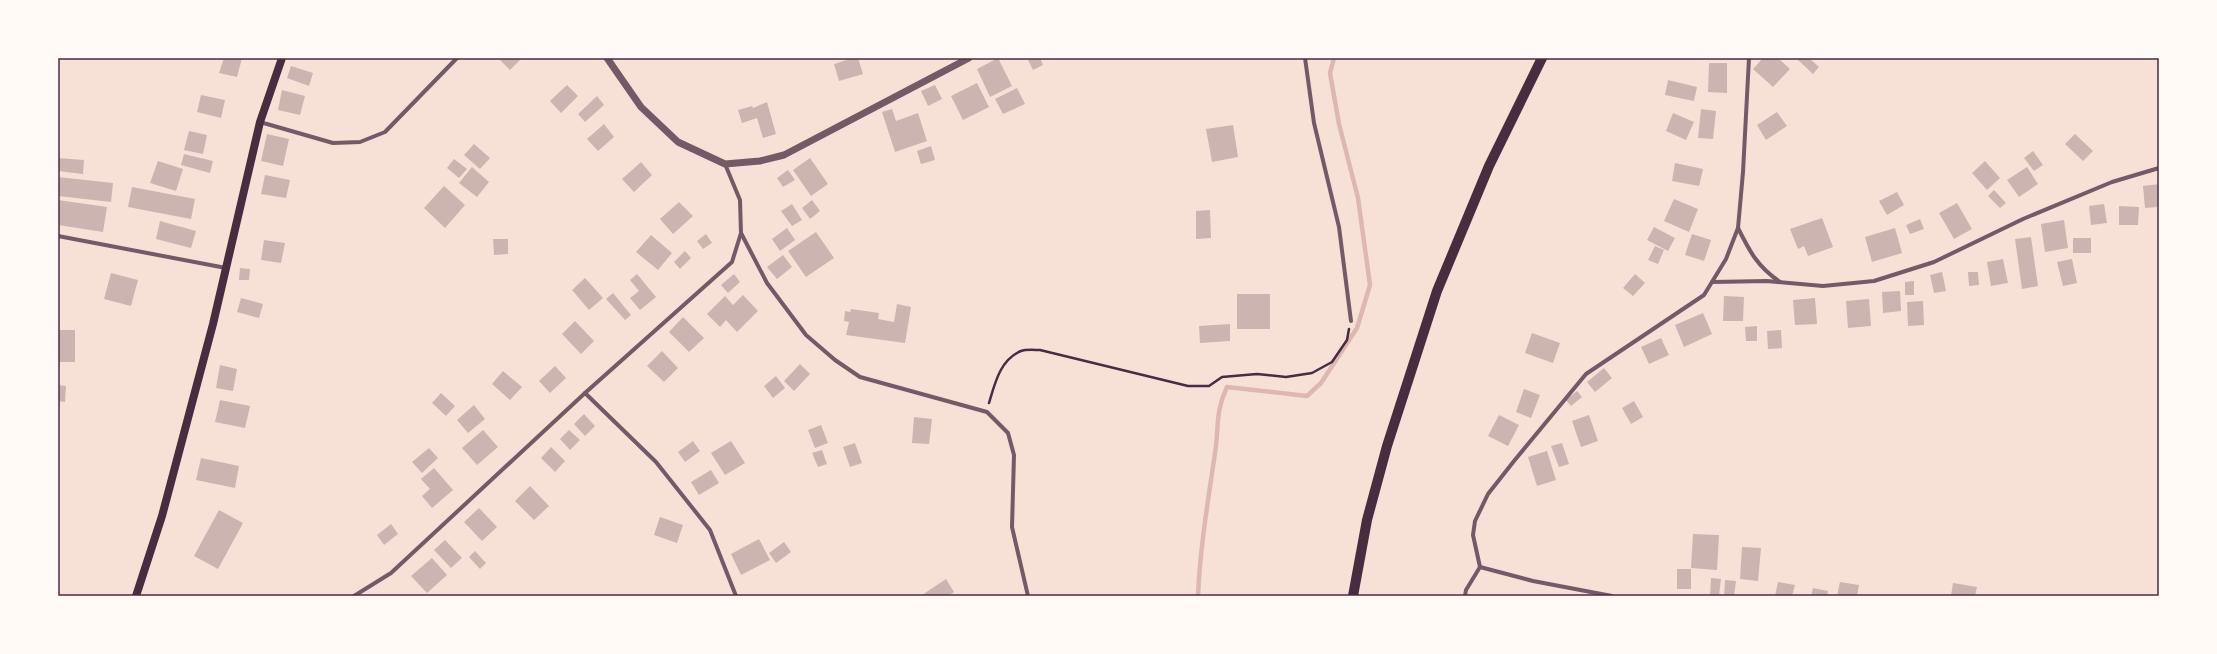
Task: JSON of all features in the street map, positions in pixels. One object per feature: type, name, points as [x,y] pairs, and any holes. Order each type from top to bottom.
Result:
[{"type":"main road","points":[[136,596],[162,516],[213,324],[260,122],[282,58]]},
{"type":"main road","points":[[1353,596],[1367,520],[1387,446],[1437,291],[1489,166],[1542,58]]},
{"type":"street","points":[[260,122],[333,143],[360,142],[385,132],[457,58]]},
{"type":"street","points":[[607,58],[641,107],[678,142],[725,164],[760,161],[784,155],[969,58]]},
{"type":"street","points":[[1305,58],[1314,123],[1339,227],[1351,321]]},
{"type":"street","points":[[1465,596],[1466,590],[1480,567],[1472,535],[1475,521],[1488,494],[1586,374],[1704,295],[1726,259],[1738,228],[1744,172],[1749,58]]},
{"type":"street","points":[[354,596],[391,573],[585,393],[732,262],[741,233],[740,200],[725,164]]},
{"type":"street","points":[[1712,282],[1781,282],[1822,286],[1874,281],[1934,262],[2022,219],[2112,182],[2159,168]]},
{"type":"street","points":[[1738,228],[1753,258],[1768,273],[1781,282]]},
{"type":"street","points":[[741,233],[767,283],[806,334],[835,360],[860,377],[987,412],[1008,432],[1014,455],[1012,527],[1028,596]]},
{"type":"street","points":[[58,236],[226,268]]},
{"type":"street","points":[[585,393],[656,462],[710,530],[736,596]]},
{"type":"street","points":[[1480,567],[1612,596]]},
{"type":"path","points":[[987,412],[995,383],[1004,363],[1022,351],[1040,350],[1188,386],[1209,386],[1222,377],[1257,374],[1286,377],[1312,373],[1332,362],[1347,340],[1351,321]]},
{"type":"building","points":[[224,58],[242,58],[237,77],[219,73]]},
{"type":"building","points":[[498,58],[522,58],[510,70]]},
{"type":"building","points":[[853,58],[858,58],[863,74],[839,81],[834,64]]},
{"type":"building","points":[[998,58],[1012,86],[990,97],[977,69]]},
{"type":"building","points":[[1027,58],[1040,58],[1043,65],[1033,70]]},
{"type":"building","points":[[1763,58],[1778,58],[1790,69],[1773,87],[1753,69]]},
{"type":"building","points":[[1799,58],[1809,58],[1819,67],[1813,74],[1798,60]]},
{"type":"building","points":[[1709,63],[1727,63],[1727,93],[1708,92]]},
{"type":"building","points":[[291,66],[313,73],[309,86],[287,78]]},
{"type":"building","points":[[1668,80],[1697,87],[1694,101],[1665,95]]},
{"type":"building","points":[[977,83],[989,107],[963,120],[951,96]]},
{"type":"building","points":[[567,85],[578,96],[561,113],[550,101]]},
{"type":"building","points":[[935,85],[942,99],[928,106],[921,91]]},
{"type":"building","points":[[1017,88],[1025,104],[1003,114],[995,99]]},
{"type":"building","points":[[282,90],[305,96],[300,115],[278,110]]},
{"type":"building","points":[[201,95],[225,100],[221,118],[197,112]]},
{"type":"building","points":[[597,96],[604,105],[585,122],[578,114]]},
{"type":"building","points":[[767,102],[776,134],[763,138],[757,118],[742,123],[738,110],[752,106],[753,108]]},
{"type":"building","points":[[892,109],[896,121],[918,113],[927,141],[895,152],[882,112]]},
{"type":"building","points":[[1701,109],[1716,111],[1713,139],[1698,138]]},
{"type":"building","points":[[1777,112],[1787,126],[1766,140],[1757,125]]},
{"type":"building","points":[[1673,113],[1694,122],[1686,140],[1666,131]]},
{"type":"building","points":[[604,124],[614,137],[598,151],[587,139]]},
{"type":"building","points":[[1233,125],[1238,157],[1212,162],[1206,129]]},
{"type":"building","points":[[189,131],[207,135],[203,154],[184,150]]},
{"type":"building","points":[[267,134],[289,139],[283,166],[261,161]]},
{"type":"building","points":[[2075,134],[2093,151],[2083,161],[2065,144]]},
{"type":"building","points":[[474,144],[490,158],[480,169],[464,155]]},
{"type":"building","points":[[931,146],[935,160],[921,164],[917,151]]},
{"type":"building","points":[[2033,151],[2043,165],[2034,171],[2024,158]]},
{"type":"building","points":[[184,154],[213,161],[210,173],[181,165]]},
{"type":"building","points":[[58,158],[84,160],[83,174],[58,171]]},
{"type":"building","points":[[810,158],[828,184],[811,196],[793,170]]},
{"type":"building","points":[[454,159],[467,169],[459,178],[447,168]]},
{"type":"building","points":[[158,161],[183,169],[176,191],[150,183]]},
{"type":"building","points":[[1985,161],[2000,178],[1987,190],[1972,173]]},
{"type":"building","points":[[641,162],[652,175],[634,192],[622,179]]},
{"type":"building","points":[[1675,163],[1703,169],[1699,186],[1672,181]]},
{"type":"building","points":[[472,167],[489,182],[477,197],[459,183]]},
{"type":"building","points":[[2027,167],[2038,184],[2019,197],[2007,180]]},
{"type":"building","points":[[788,170],[795,180],[783,187],[777,178]]},
{"type":"building","points":[[265,175],[290,180],[286,198],[261,194]]},
{"type":"building","points":[[58,177],[113,183],[111,202],[58,196]]},
{"type":"building","points":[[2159,184],[2159,207],[2145,208],[2143,186]]},
{"type":"building","points":[[444,186],[465,205],[445,228],[424,208]]},
{"type":"building","points":[[132,187],[195,199],[191,219],[128,207]]},
{"type":"building","points":[[1994,190],[2006,203],[2000,208],[1988,196]]},
{"type":"building","points":[[1897,192],[1904,205],[1887,215],[1879,201]]},
{"type":"building","points":[[1674,199],[1698,209],[1689,232],[1664,221]]},
{"type":"building","points":[[58,200],[107,207],[103,232],[58,225]]},
{"type":"building","points":[[812,200],[820,211],[810,219],[802,208]]},
{"type":"building","points":[[679,202],[693,216],[673,234],[660,219]]},
{"type":"building","points":[[1957,203],[1972,229],[1954,239],[1939,213]]},
{"type":"building","points":[[792,204],[802,220],[792,226],[781,211]]},
{"type":"building","points":[[2104,204],[2107,223],[2091,225],[2089,206]]},
{"type":"building","points":[[2119,206],[2139,207],[2138,225],[2119,225]]},
{"type":"building","points":[[1210,210],[1211,238],[1196,239],[1196,211]]},
{"type":"building","points":[[1822,218],[1833,247],[1808,256],[1804,246],[1798,249],[1790,229]]},
{"type":"building","points":[[1920,219],[1924,229],[1910,234],[1906,225]]},
{"type":"building","points":[[2064,220],[2068,248],[2045,252],[2041,224]]},
{"type":"building","points":[[160,221],[196,231],[191,248],[156,239]]},
{"type":"building","points":[[1654,227],[1675,238],[1668,251],[1647,240]]},
{"type":"building","points":[[787,228],[795,240],[780,251],[772,239]]},
{"type":"building","points":[[1895,228],[1902,253],[1872,262],[1865,237]]},
{"type":"building","points":[[816,232],[834,258],[806,277],[788,251]]},
{"type":"building","points":[[706,234],[712,243],[703,249],[697,241]]},
{"type":"building","points":[[1692,234],[1711,240],[1704,261],[1685,255]]},
{"type":"building","points":[[651,235],[672,253],[658,270],[636,252]]},
{"type":"building","points":[[2031,237],[2038,286],[2022,289],[2015,239]]},
{"type":"building","points":[[2073,238],[2091,238],[2091,253],[2073,253]]},
{"type":"building","points":[[493,239],[508,239],[508,254],[494,255]]},
{"type":"building","points":[[264,240],[285,243],[281,263],[261,260]]},
{"type":"building","points":[[1655,246],[1664,250],[1658,264],[1648,260]]},
{"type":"building","points":[[685,251],[691,258],[680,269],[674,262]]},
{"type":"building","points":[[783,255],[792,267],[777,279],[767,267]]},
{"type":"building","points":[[2003,259],[2008,283],[1991,286],[1987,262]]},
{"type":"building","points":[[2072,259],[2077,283],[2063,286],[2057,262]]},
{"type":"building","points":[[240,268],[250,269],[249,280],[239,280]]},
{"type":"building","points":[[1942,272],[1946,291],[1934,293],[1930,275]]},
{"type":"building","points":[[1968,272],[1978,272],[1979,285],[1969,286]]},
{"type":"building","points":[[111,273],[138,280],[131,306],[104,299]]},
{"type":"building","points":[[637,274],[656,297],[640,310],[630,298],[639,291],[630,280]]},
{"type":"building","points":[[734,274],[740,282],[728,293],[721,285]]},
{"type":"building","points":[[1635,274],[1645,283],[1633,296],[1623,288]]},
{"type":"building","points":[[585,278],[603,298],[589,310],[572,290]]},
{"type":"building","points":[[1914,281],[1914,295],[1905,295],[1905,282]]},
{"type":"building","points":[[1900,291],[1901,311],[1883,313],[1882,292]]},
{"type":"building","points":[[613,293],[631,315],[625,320],[606,299]]},
{"type":"building","points":[[1237,294],[1270,294],[1270,329],[1237,329]]},
{"type":"building","points":[[743,295],[758,311],[737,332],[726,320],[720,327],[707,314],[725,296],[733,305]]},
{"type":"building","points":[[1724,296],[1744,297],[1743,321],[1723,321]]},
{"type":"building","points":[[241,298],[263,304],[259,318],[237,312]]},
{"type":"building","points":[[1815,298],[1817,324],[1795,325],[1793,300]]},
{"type":"building","points":[[1869,299],[1871,326],[1848,328],[1846,301]]},
{"type":"building","points":[[1923,301],[1924,325],[1908,326],[1907,302]]},
{"type":"building","points":[[897,304],[911,307],[905,343],[846,335],[849,322],[844,321],[845,311],[850,312],[851,309],[879,313],[878,319],[894,322]]},
{"type":"building","points":[[1703,313],[1712,334],[1684,347],[1675,325]]},
{"type":"building","points":[[683,317],[704,338],[689,352],[669,332]]},
{"type":"building","points":[[575,321],[594,341],[581,354],[562,334]]},
{"type":"building","points":[[1230,324],[1230,341],[1200,343],[1199,326]]},
{"type":"building","points":[[1757,326],[1757,341],[1746,341],[1745,327]]},
{"type":"building","points":[[58,330],[75,330],[75,362],[58,362]]},
{"type":"building","points":[[1781,330],[1782,348],[1768,349],[1767,331]]},
{"type":"building","points":[[1532,333],[1560,343],[1553,363],[1525,353]]},
{"type":"building","points":[[1661,338],[1669,355],[1649,364],[1641,347]]},
{"type":"building","points":[[662,351],[678,368],[664,382],[647,366]]},
{"type":"building","points":[[800,364],[810,374],[794,391],[784,381]]},
{"type":"building","points":[[220,365],[237,369],[233,391],[216,388]]},
{"type":"building","points":[[555,366],[566,378],[550,393],[539,381]]},
{"type":"building","points":[[1604,368],[1612,378],[1595,392],[1587,382]]},
{"type":"building","points":[[503,371],[522,387],[510,400],[492,384]]},
{"type":"building","points":[[776,376],[785,388],[773,398],[764,386]]},
{"type":"building","points":[[58,385],[66,386],[65,402],[58,401]]},
{"type":"building","points":[[1524,389],[1540,395],[1531,418],[1516,412]]},
{"type":"building","points":[[1577,391],[1582,397],[1571,406],[1566,400]]},
{"type":"building","points":[[441,393],[455,406],[446,416],[432,403]]},
{"type":"building","points":[[220,400],[250,406],[245,428],[215,422]]},
{"type":"building","points":[[1634,401],[1643,417],[1631,424],[1622,408]]},
{"type":"building","points":[[474,405],[485,419],[468,433],[457,420]]},
{"type":"building","points":[[584,414],[595,426],[585,436],[574,424]]},
{"type":"building","points":[[1499,415],[1519,425],[1508,446],[1488,436]]},
{"type":"building","points":[[1589,415],[1598,441],[1581,447],[1572,421]]},
{"type":"building","points":[[914,417],[932,419],[929,444],[912,443]]},
{"type":"building","points":[[821,425],[828,443],[815,448],[808,430]]},
{"type":"building","points":[[483,430],[498,447],[477,465],[462,448]]},
{"type":"building","points":[[569,430],[580,440],[570,450],[560,439]]},
{"type":"building","points":[[693,441],[700,451],[685,462],[678,452]]},
{"type":"building","points":[[731,441],[745,463],[725,475],[711,453]]},
{"type":"building","points":[[855,443],[862,463],[850,467],[843,447]]},
{"type":"building","points":[[1562,443],[1569,464],[1559,467],[1551,446]]},
{"type":"building","points":[[551,447],[565,461],[555,472],[541,458]]},
{"type":"building","points":[[429,448],[438,458],[422,473],[412,462]]},
{"type":"building","points":[[822,450],[827,464],[818,467],[812,453]]},
{"type":"building","points":[[1547,451],[1556,480],[1537,486],[1528,457]]},
{"type":"building","points":[[201,458],[239,466],[235,488],[196,480]]},
{"type":"building","points":[[434,468],[453,490],[432,508],[422,496],[430,489],[421,479]]},
{"type":"building","points":[[711,470],[719,483],[699,495],[691,482]]},
{"type":"building","points":[[530,486],[549,506],[534,520],[515,501]]},
{"type":"building","points":[[479,508],[497,527],[482,541],[464,522]]},
{"type":"building","points":[[219,510],[243,523],[218,569],[194,556]]},
{"type":"building","points":[[660,517],[683,525],[677,543],[654,535]]},
{"type":"building","points":[[391,524],[398,534],[384,545],[377,535]]},
{"type":"building","points":[[1693,534],[1719,535],[1717,570],[1691,568]]},
{"type":"building","points":[[759,539],[770,560],[741,575],[731,554]]},
{"type":"building","points":[[445,540],[462,558],[451,568],[434,550]]},
{"type":"building","points":[[784,542],[791,552],[776,563],[769,553]]},
{"type":"building","points":[[1742,547],[1761,548],[1758,581],[1740,579]]},
{"type":"building","points":[[475,551],[486,563],[480,569],[469,557]]},
{"type":"building","points":[[432,558],[447,575],[427,593],[411,576]]},
{"type":"building","points":[[1677,569],[1691,569],[1691,589],[1677,589]]},
{"type":"building","points":[[1711,578],[1721,579],[1719,596],[1710,596]]},
{"type":"building","points":[[946,579],[954,592],[948,596],[922,595]]},
{"type":"building","points":[[1725,580],[1736,581],[1734,596],[1724,596]]},
{"type":"building","points":[[1778,582],[1795,585],[1792,596],[1775,596]]},
{"type":"building","points":[[1840,582],[1859,585],[1857,596],[1837,596]]},
{"type":"building","points":[[1953,583],[1977,587],[1975,596],[1951,596]]},
{"type":"building","points":[[1813,588],[1828,591],[1827,596],[1811,596]]},
{"type":"waterway","points":[[1198,596],[1202,542],[1219,412],[1227,387],[1307,396],[1321,383],[1357,328],[1370,285],[1358,198],[1339,124],[1330,73],[1334,58]]}]
